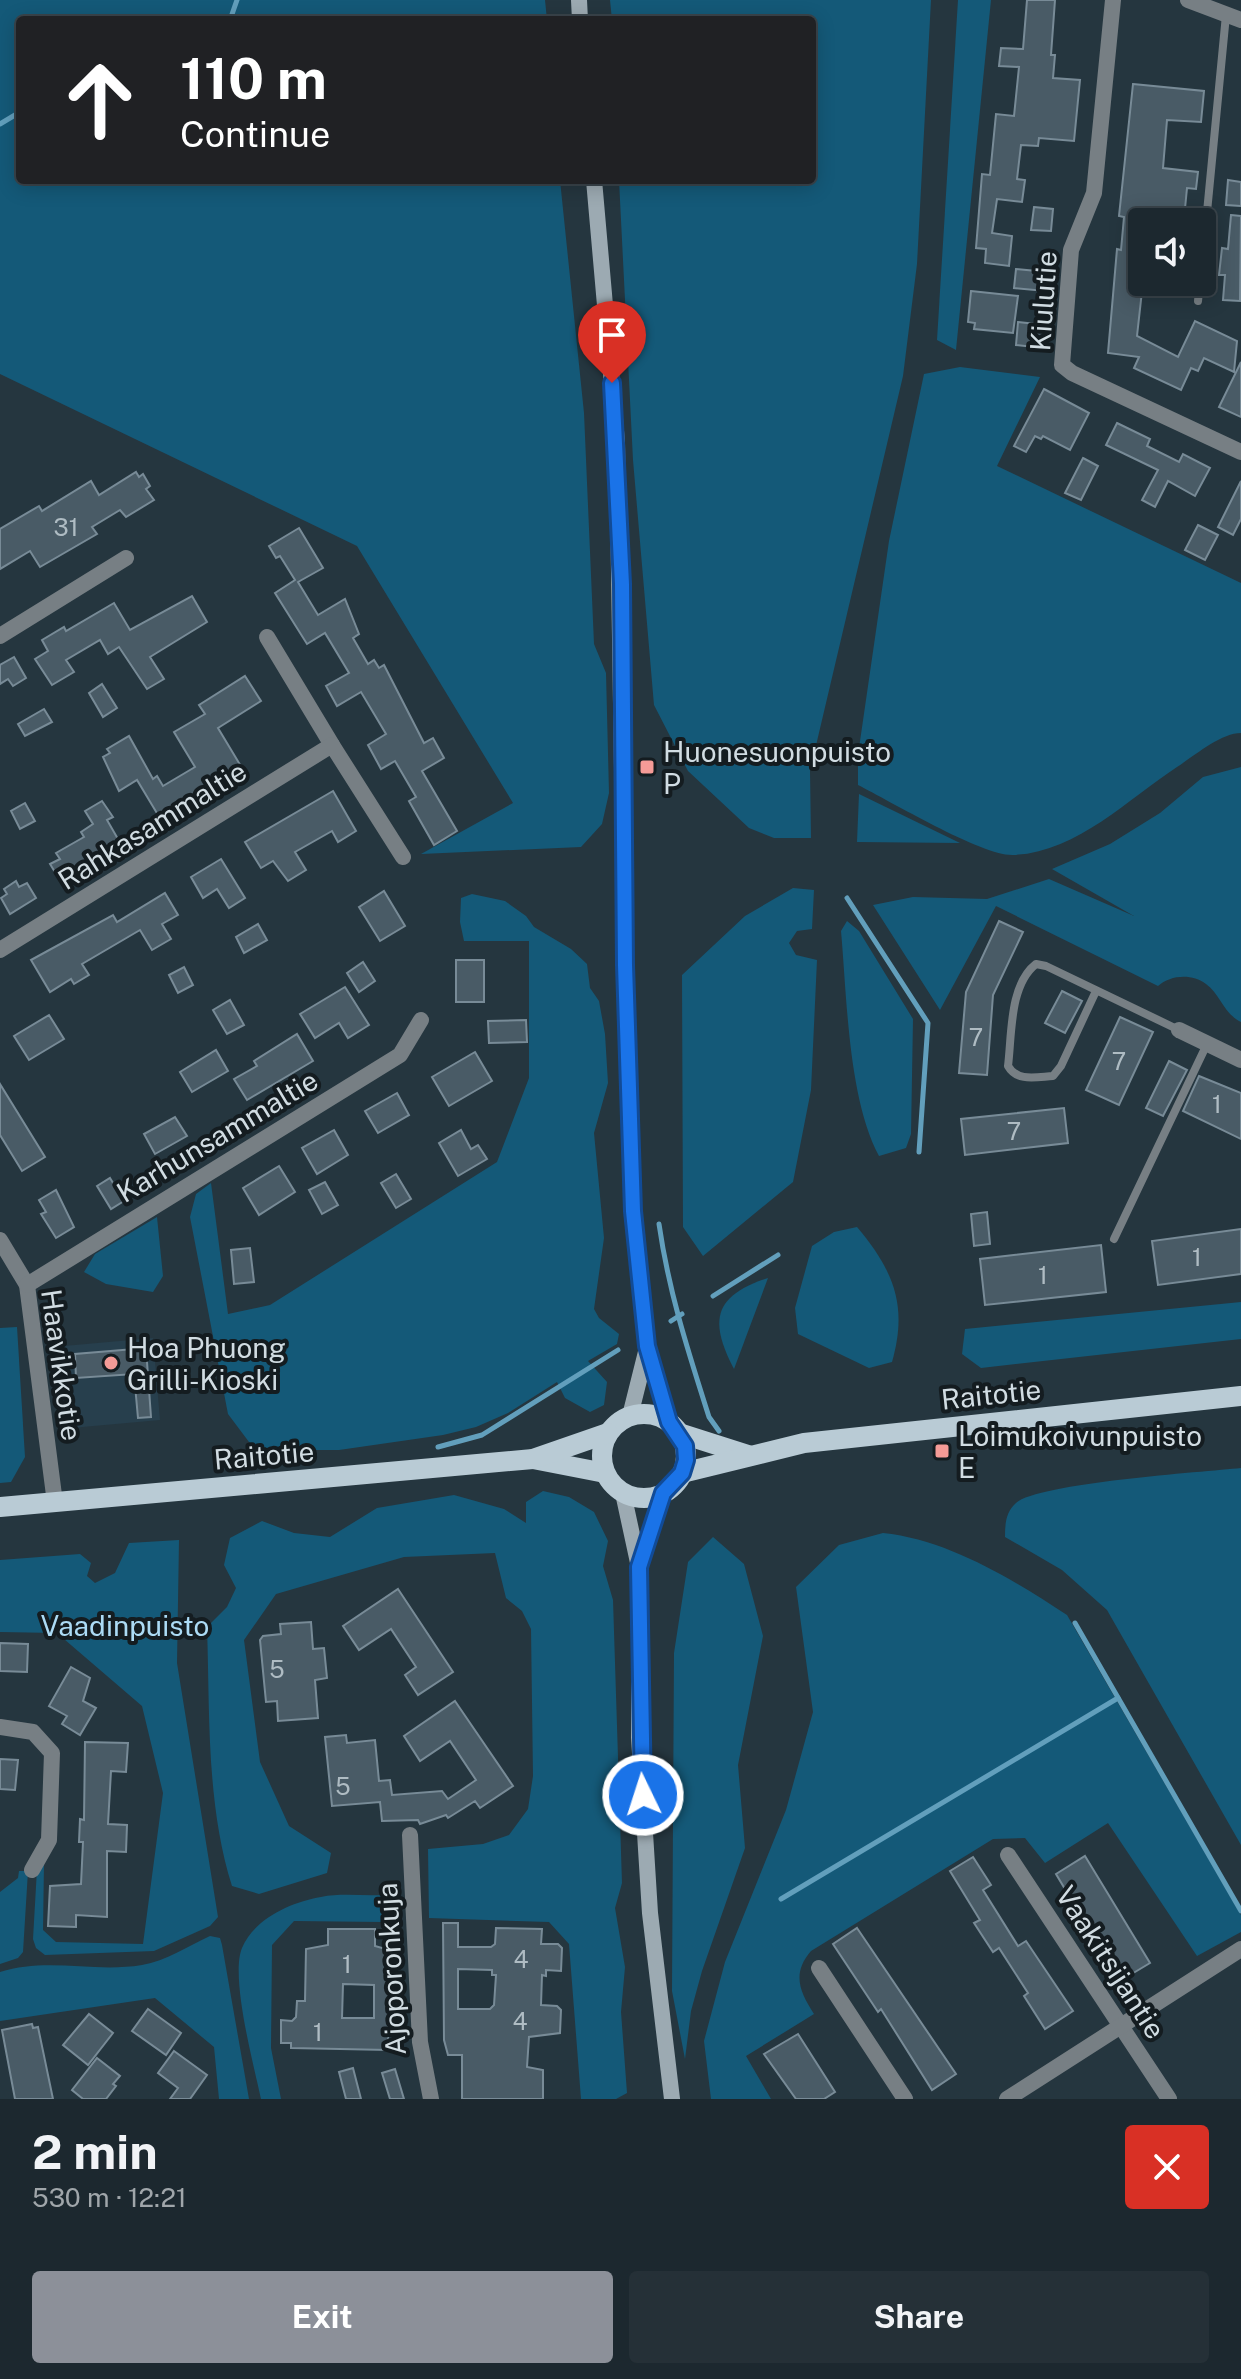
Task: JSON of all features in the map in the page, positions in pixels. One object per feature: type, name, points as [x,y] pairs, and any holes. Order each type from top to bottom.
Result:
[{"type":"main road","name":"Raitotie","points":[[682,1473],[804,1443],[1241,1396]]},
{"type":"main road","points":[[630,1416],[657,1416],[674,1428],[686,1460],[682,1473],[663,1493],[636,1498],[623,1493],[605,1473],[602,1446],[608,1433],[630,1416]]},
{"type":"main road","name":"Raitotie","points":[[674,1428],[748,1455]]},
{"type":"main road","name":"Raitotie","points":[[0,1507],[533,1459],[608,1433]]},
{"type":"main road","name":"Raitotie","points":[[533,1459],[605,1473]]},
{"type":"street","name":"Kiulutie","points":[[1113,0],[1094,193],[1071,250],[1062,365],[1072,373],[1241,452]]},
{"type":"street","points":[[1188,0],[1233,17]]},
{"type":"street","points":[[594,184],[617,442],[633,1211],[647,1346],[674,1428]]},
{"type":"street","points":[[0,636],[126,558]]},
{"type":"street","points":[[267,637],[403,857]]},
{"type":"street","name":"Rahkasammaltie","points":[[0,950],[332,745]]},
{"type":"street","name":"Karhunsammaltie","points":[[27,1285],[400,1055],[421,1020]]},
{"type":"street","points":[[1179,1030],[1241,1060]]},
{"type":"street","name":"Haavikkotie","points":[[0,1240],[27,1285],[55,1503]]},
{"type":"street","points":[[630,1416],[647,1346]]},
{"type":"street","points":[[623,1493],[639,1567],[643,1795],[650,1913],[672,2099]]},
{"type":"street","points":[[639,1567],[663,1493]]},
{"type":"street","points":[[0,1727],[33,1732],[52,1753],[49,1840],[32,1870]]},
{"type":"street","name":"Ajoporonkuja","points":[[410,1835],[420,2042],[431,2099]]},
{"type":"street","name":"Vaakitsijantie","points":[[1008,1855],[1169,2099]]},
{"type":"street","points":[[1007,2099],[1241,1949]]},
{"type":"street","points":[[819,1968],[905,2099]]},
{"type":"lane","points":[[1209,208],[1233,17]]},
{"type":"lane","points":[[1198,301],[1199,296]]},
{"type":"lane","points":[[1096,991],[1061,1066],[1053,1076],[1021,1077],[1013,1074],[1008,1066],[1015,1006],[1027,971],[1036,964],[1046,966],[1179,1030]]},
{"type":"lane","points":[[1114,1239],[1207,1044]]},
{"type":"shaded area","points":[[153,1338],[160,1420],[60,1429],[53,1347]]},
{"type":"green space","points":[[0,0],[545,0],[547,16],[16,16],[16,184],[560,184],[584,413],[594,644],[606,673],[609,793],[602,824],[581,847],[421,854],[513,803],[357,546],[0,374]]},
{"type":"green space","points":[[610,0],[931,0],[917,264],[903,376],[810,771],[811,838],[774,838],[749,828],[688,771],[654,705],[633,460],[619,184],[816,184],[816,16],[612,16]]},
{"type":"green space","points":[[958,0],[991,0],[956,350],[937,340]]},
{"type":"green space","points":[[960,367],[1040,377],[997,466],[1241,583],[1241,733],[1208,746],[1080,835],[1036,852],[1013,855],[980,847],[858,785],[858,755],[889,541],[924,374]]},
{"type":"green space","points":[[1241,767],[1241,1022],[1200,980],[1181,977],[1158,986],[996,906],[940,1010],[873,905],[913,897],[987,899],[1049,879],[1134,916],[1052,869],[1110,844],[1160,813],[1203,777]]},
{"type":"green space","points":[[859,794],[960,843],[857,842]]},
{"type":"green space","points":[[793,888],[814,890],[812,929],[797,931],[789,943],[796,955],[817,960],[811,1090],[793,1182],[703,1256],[683,1227],[682,975],[745,916]]},
{"type":"green space","points":[[472,894],[505,901],[526,916],[534,927],[571,949],[587,964],[590,988],[599,1001],[608,1083],[594,1133],[604,1238],[594,1309],[599,1318],[619,1334],[617,1344],[588,1361],[607,1382],[604,1405],[590,1412],[565,1398],[557,1382],[508,1413],[476,1427],[443,1435],[339,1450],[266,1450],[249,1442],[228,1414],[190,1217],[196,1194],[211,1183],[228,1314],[270,1305],[497,1162],[529,1078],[529,941],[464,941],[460,922],[461,898]]},
{"type":"green space","points":[[847,921],[859,931],[913,1019],[911,1134],[906,1148],[879,1156],[861,1106],[855,1077],[841,931]]},
{"type":"green space","points":[[157,1217],[163,1276],[153,1292],[106,1284],[84,1272],[95,1254]]},
{"type":"green space","points":[[857,1227],[889,1274],[898,1306],[897,1342],[892,1362],[869,1368],[798,1334],[795,1308],[812,1246],[834,1232]]},
{"type":"green space","points":[[768,1278],[734,1369],[721,1337],[721,1312],[736,1293]]},
{"type":"green space","points":[[1241,1302],[1241,1339],[981,1368],[962,1354],[965,1329]]},
{"type":"green space","points":[[17,1327],[25,1457],[11,1482],[0,1483],[0,1328]]},
{"type":"green space","points":[[1241,1468],[1241,1845],[1107,1610],[1062,1570],[1005,1537],[1010,1510],[1030,1496],[1087,1484]]},
{"type":"green space","points":[[543,1491],[569,1497],[594,1512],[608,1541],[603,1566],[613,1600],[622,1883],[615,1908],[625,1967],[621,2012],[627,2093],[616,2099],[581,2099],[569,1944],[549,1922],[429,1918],[428,1849],[483,1844],[509,1835],[528,1809],[533,1776],[531,1629],[522,1611],[506,1598],[495,1553],[404,1557],[276,1594],[244,1640],[260,1762],[289,1826],[331,1853],[327,1873],[259,1894],[232,1886],[213,1791],[207,1627],[227,1607],[236,1588],[224,1565],[230,1538],[262,1521],[294,1533],[330,1537],[377,1508],[454,1495],[504,1509],[526,1523],[526,1502]]},
{"type":"green space","points":[[883,1533],[932,1544],[979,1563],[1067,1615],[1241,1915],[1241,1932],[1197,1956],[1108,1823],[1045,1863],[1025,1838],[993,1839],[811,1951],[801,1967],[800,1982],[814,2014],[746,2056],[771,2099],[711,2099],[704,2041],[725,1962],[786,1810],[813,1712],[796,1587],[839,1545]]},
{"type":"green space","points":[[713,1537],[744,1564],[763,1636],[738,1765],[745,1848],[702,1971],[691,2011],[685,2059],[672,1991],[674,1653],[688,1562]]},
{"type":"green space","name":"Vaadinpuisto","points":[[179,1540],[177,1663],[218,1917],[210,1926],[154,1951],[45,1955],[36,1948],[33,1939],[37,1869],[44,1863],[43,1930],[56,1942],[143,1944],[163,1793],[142,1706],[57,1633],[0,1632],[0,1560],[80,1554],[91,1563],[87,1576],[95,1583],[115,1573],[129,1543]]},
{"type":"green space","points":[[19,1871],[28,1871],[23,1952],[18,1958],[0,1964],[0,1892],[18,1878]]},
{"type":"green space","points":[[382,1895],[395,1906],[382,1922],[294,1921],[272,1945],[271,2048],[281,2099],[261,2099],[241,2000],[239,1961],[242,1948],[264,1920],[298,1903],[328,1896]]},
{"type":"green space","points":[[210,1936],[220,1938],[222,1945],[249,2099],[219,2099],[214,2047],[155,1998],[0,2021],[0,1972],[53,1965],[142,1965],[168,1957]]},
{"type":"building","points":[[1027,0],[1055,0],[1051,55],[1055,55],[1053,78],[1080,80],[1074,141],[1039,138],[1038,146],[1021,145],[1017,179],[1025,180],[1022,202],[997,199],[992,233],[1012,236],[1009,266],[985,263],[986,249],[976,248],[982,174],[990,175],[996,114],[1014,116],[1019,67],[999,66],[1001,48],[1023,49]]},
{"type":"building","points":[[1133,84],[1204,91],[1201,122],[1167,120],[1163,168],[1198,172],[1196,189],[1187,188],[1185,208],[1128,208],[1128,296],[1141,296],[1137,336],[1178,357],[1195,321],[1237,341],[1234,372],[1204,358],[1198,371],[1191,368],[1181,390],[1134,368],[1139,357],[1108,353],[1117,249],[1121,250],[1124,217],[1119,216]]},
{"type":"building","points":[[1228,180],[1241,182],[1241,206],[1226,205]]},
{"type":"building","points":[[1034,207],[1053,209],[1051,231],[1031,230]]},
{"type":"building","points":[[1231,215],[1241,216],[1240,301],[1223,300],[1225,275],[1219,275],[1222,248],[1228,249]]},
{"type":"building","points":[[1016,269],[1047,272],[1045,291],[1014,288]]},
{"type":"building","points":[[971,291],[1018,296],[1013,333],[974,329],[975,323],[968,322]]},
{"type":"building","points":[[1018,322],[1045,325],[1043,348],[1016,345]]},
{"type":"building","points":[[1241,362],[1241,417],[1219,407]]},
{"type":"building","points":[[1044,389],[1089,413],[1070,450],[1043,436],[1041,439],[1035,436],[1026,452],[1014,446]]},
{"type":"building","points":[[1117,423],[1150,439],[1147,446],[1179,462],[1183,454],[1210,468],[1195,496],[1168,481],[1155,507],[1142,500],[1158,470],[1106,445]]},
{"type":"building","points":[[1083,458],[1098,466],[1081,500],[1065,493]]},
{"type":"building","points":[[136,472],[139,477],[143,474],[150,486],[146,489],[154,500],[126,517],[120,510],[92,527],[97,534],[40,567],[30,551],[0,569],[0,529],[39,506],[42,511],[91,481],[99,495]]},
{"type":"building","points":[[1241,481],[1241,519],[1233,535],[1218,527]]},
{"type":"building","points":[[1198,525],[1218,535],[1205,560],[1185,550]]},
{"type":"building","points":[[299,528],[323,568],[298,582],[318,615],[345,599],[359,634],[353,638],[368,664],[374,660],[379,668],[384,665],[424,743],[433,738],[444,758],[422,771],[457,831],[434,845],[409,801],[416,797],[395,761],[381,769],[368,745],[386,734],[361,692],[337,706],[326,686],[349,673],[325,633],[307,644],[275,593],[295,580],[280,556],[276,558],[269,546]]},
{"type":"building","points":[[192,596],[207,622],[150,657],[164,679],[147,689],[119,647],[108,654],[100,640],[66,660],[74,672],[52,685],[35,659],[48,651],[42,640],[64,627],[66,631],[114,603],[130,630]]},
{"type":"building","points":[[14,657],[26,678],[13,686],[8,679],[0,684],[0,665]]},
{"type":"building","points":[[245,676],[261,701],[218,728],[242,768],[194,800],[191,796],[158,815],[137,780],[119,791],[103,757],[110,753],[107,749],[129,736],[153,779],[157,776],[163,786],[195,767],[174,732],[205,714],[199,705]]},
{"type":"building","points":[[102,684],[117,708],[103,717],[89,693]]},
{"type":"building","points":[[44,709],[52,722],[25,736],[18,724]]},
{"type":"building","points":[[333,791],[356,831],[338,842],[332,831],[295,852],[306,870],[288,881],[273,861],[261,868],[245,842]]},
{"type":"building","points":[[102,801],[113,817],[107,820],[122,846],[61,882],[50,864],[60,859],[56,853],[84,837],[81,832],[93,824],[85,811]]},
{"type":"building","points":[[25,803],[35,821],[20,829],[11,811]]},
{"type":"building","points":[[221,859],[245,898],[229,908],[217,889],[203,898],[191,877]]},
{"type":"building","points":[[16,881],[19,887],[27,883],[36,898],[10,914],[1,898],[7,894],[4,889]]},
{"type":"building","points":[[384,891],[405,926],[380,941],[359,907]]},
{"type":"building","points":[[165,893],[178,915],[162,924],[171,939],[152,950],[140,930],[82,964],[89,975],[74,984],[71,979],[50,992],[31,960],[113,915],[117,922]]},
{"type":"building","points":[[999,921],[1023,932],[993,995],[987,1075],[959,1073],[966,992]]},
{"type":"building","points":[[258,924],[267,940],[244,953],[236,937]]},
{"type":"building","points":[[456,960],[484,960],[484,1002],[456,1002]]},
{"type":"building","points":[[363,962],[375,981],[359,992],[347,973]]},
{"type":"building","points":[[184,967],[193,985],[178,993],[169,975]]},
{"type":"building","points":[[345,987],[369,1025],[348,1038],[339,1023],[315,1038],[300,1014]]},
{"type":"building","points":[[1062,991],[1082,1001],[1065,1033],[1045,1023]]},
{"type":"building","points":[[230,1000],[244,1025],[227,1034],[213,1010]]},
{"type":"building","points":[[49,1015],[64,1039],[29,1060],[14,1036]]},
{"type":"building","points":[[1120,1017],[1153,1032],[1119,1105],[1086,1090]]},
{"type":"building","points":[[526,1020],[527,1042],[489,1043],[488,1021]]},
{"type":"building","points":[[297,1034],[313,1061],[247,1100],[234,1079],[257,1066],[254,1061]]},
{"type":"building","points":[[216,1050],[228,1071],[192,1092],[180,1072]]},
{"type":"building","points":[[475,1052],[492,1081],[449,1106],[432,1077]]},
{"type":"building","points":[[1169,1061],[1187,1070],[1163,1116],[1146,1108]]},
{"type":"building","points":[[1199,1076],[1241,1093],[1241,1139],[1183,1111]]},
{"type":"building","points":[[0,1084],[45,1157],[22,1171],[0,1135]]},
{"type":"building","points":[[397,1093],[409,1115],[378,1133],[365,1111]]},
{"type":"building","points":[[1064,1108],[1068,1143],[965,1155],[961,1119]]},
{"type":"building","points":[[175,1117],[187,1136],[155,1154],[144,1134]]},
{"type":"building","points":[[334,1130],[348,1155],[317,1174],[302,1148]]},
{"type":"building","points":[[461,1130],[471,1149],[478,1145],[487,1159],[458,1176],[439,1143]]},
{"type":"building","points":[[279,1166],[295,1192],[259,1215],[243,1188]]},
{"type":"building","points":[[396,1174],[411,1199],[396,1208],[381,1183]]},
{"type":"building","points":[[110,1178],[124,1201],[111,1209],[97,1186]]},
{"type":"building","points":[[325,1182],[338,1205],[322,1214],[309,1190]]},
{"type":"building","points":[[56,1190],[74,1227],[56,1238],[41,1214],[46,1212],[39,1200]]},
{"type":"building","points":[[987,1212],[990,1244],[974,1246],[971,1214]]},
{"type":"building","points":[[1241,1229],[1241,1274],[1158,1285],[1152,1241]]},
{"type":"building","points":[[1101,1245],[1106,1292],[985,1305],[980,1259]]},
{"type":"building","points":[[250,1248],[254,1282],[234,1284],[231,1250]]},
{"type":"building","name":"Hoa Phuong Grilli-Kioski","points":[[146,1348],[151,1417],[138,1418],[134,1374],[76,1378],[75,1354]]},
{"type":"building","points":[[398,1589],[453,1672],[418,1695],[405,1675],[416,1667],[391,1629],[359,1650],[343,1626]]},
{"type":"building","points":[[311,1622],[313,1649],[324,1648],[327,1678],[315,1680],[318,1718],[278,1721],[277,1701],[266,1702],[260,1640],[263,1636],[281,1634],[280,1624]]},
{"type":"building","points":[[0,1643],[28,1644],[27,1672],[0,1671]]},
{"type":"building","points":[[71,1667],[90,1678],[83,1701],[96,1708],[80,1735],[62,1724],[67,1716],[49,1706]]},
{"type":"building","points":[[455,1701],[513,1786],[480,1808],[475,1801],[448,1818],[446,1815],[420,1824],[418,1820],[382,1821],[380,1802],[332,1806],[325,1737],[346,1735],[347,1743],[375,1740],[379,1781],[390,1780],[392,1795],[442,1791],[448,1799],[476,1780],[450,1741],[420,1761],[404,1736]]},
{"type":"building","points":[[85,1742],[128,1743],[126,1772],[111,1771],[108,1824],[127,1825],[126,1852],[107,1851],[107,1917],[76,1915],[76,1927],[48,1926],[50,1886],[81,1884],[83,1842],[79,1842],[80,1819],[84,1820]]},
{"type":"building","points":[[0,1759],[18,1760],[15,1790],[0,1789]]},
{"type":"building","points":[[1085,1856],[1150,1963],[1120,1981],[1056,1874]]},
{"type":"building","points":[[973,1857],[991,1885],[983,1890],[1018,1946],[1026,1941],[1073,2011],[1045,2029],[1024,1996],[1028,1993],[999,1948],[993,1952],[974,1923],[980,1920],[950,1871]]},
{"type":"building","points":[[443,1923],[458,1923],[458,1947],[491,1947],[495,1944],[496,1928],[542,1929],[541,1944],[558,1944],[562,1948],[561,1971],[546,1970],[546,1976],[542,1975],[541,2005],[557,2006],[561,2010],[560,2033],[529,2037],[527,2067],[543,2070],[543,2099],[462,2099],[462,2055],[448,2055],[444,2040]],"holes":[[[458,1969],[492,1970],[492,1975],[496,1975],[494,2005],[490,2009],[458,2009]]]},
{"type":"building","points":[[857,1928],[956,2074],[932,2090],[881,2009],[878,2012],[833,1944]]},
{"type":"building","points":[[328,1929],[375,1929],[375,1946],[389,1950],[388,2050],[291,2048],[291,2043],[281,2043],[281,2020],[292,2021],[296,2017],[297,2001],[305,2001],[306,1949],[328,1945]],"holes":[[[343,1984],[374,1985],[374,2018],[342,2018]]]},
{"type":"building","points":[[148,2009],[181,2033],[166,2055],[132,2031]]},
{"type":"building","points":[[89,2014],[113,2033],[88,2065],[63,2045]]},
{"type":"building","points":[[32,2024],[33,2028],[38,2027],[53,2099],[15,2099],[2,2030]]},
{"type":"building","points":[[798,2034],[835,2092],[824,2099],[796,2099],[764,2054]]},
{"type":"building","points":[[174,2051],[207,2075],[190,2099],[170,2099],[178,2088],[158,2073]]},
{"type":"building","points":[[97,2058],[120,2076],[106,2099],[83,2099],[72,2090]]},
{"type":"building","points":[[353,2068],[361,2099],[346,2099],[339,2072]]},
{"type":"building","points":[[395,2069],[404,2099],[390,2099],[382,2073]]},
{"type":"waterway","points":[[231,16],[237,0]]},
{"type":"waterway","points":[[0,124],[16,114]]},
{"type":"waterway","points":[[847,898],[928,1023],[919,1152]]},
{"type":"waterway","points":[[659,1224],[668,1274],[687,1345],[709,1417],[719,1431]]},
{"type":"waterway","points":[[713,1296],[778,1255]]},
{"type":"waterway","points":[[671,1321],[682,1314]]},
{"type":"waterway","points":[[438,1447],[482,1435],[618,1350]]},
{"type":"waterway","points":[[1075,1623],[1241,1911]]},
{"type":"waterway","points":[[781,1899],[1118,1698]]},
{"type":"place","name":"Huonesuonpuisto P","points":[[647,767]]},
{"type":"place","name":"Hoa Phuong Grilli-Kioski","points":[[111,1363]]},
{"type":"place","name":"Loimukoivunpuisto E","points":[[942,1451]]},
{"type":"route","points":[[612,383],[622,584],[625,965],[633,1211],[647,1346],[669,1422],[685,1446],[686,1460],[674,1485],[663,1493],[639,1567],[639,1737],[643,1795]]}]
